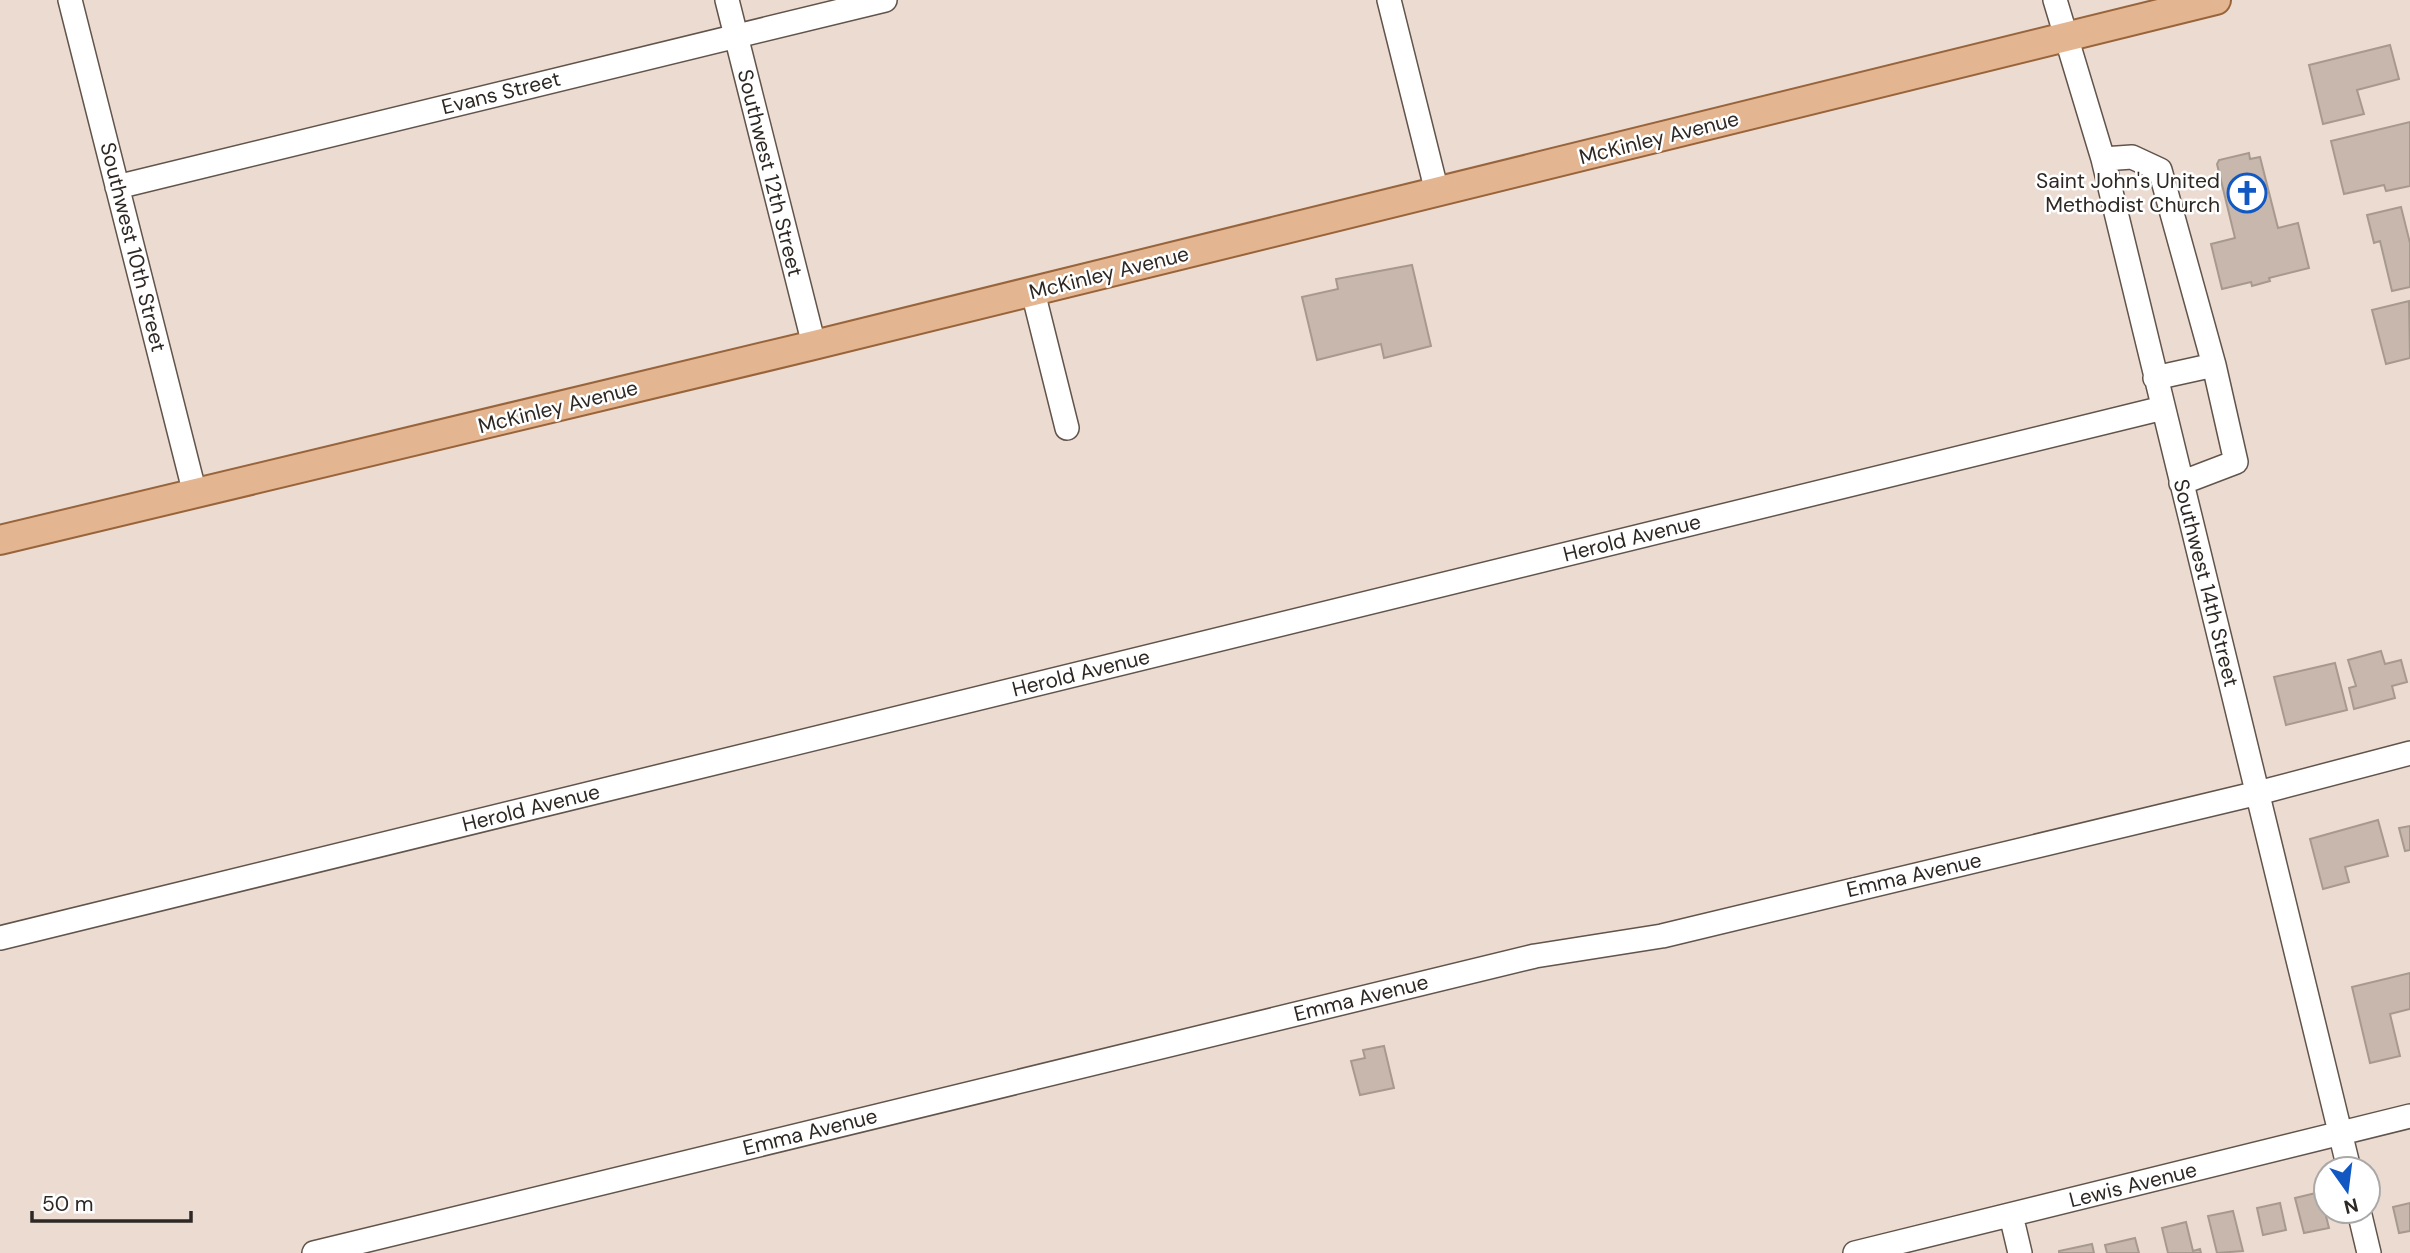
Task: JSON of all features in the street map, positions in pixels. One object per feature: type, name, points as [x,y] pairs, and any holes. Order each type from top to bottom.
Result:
[{"type":"main road","name":"McKinley Avenue","points":[[0,540],[1033,292],[2216,0]]},
{"type":"street","name":"Southwest 10th Street","points":[[71,0],[195,494]]},
{"type":"street","name":"Southwest 12th Street","points":[[727,0],[814,345]]},
{"type":"street","name":"Evans Street","points":[[117,187],[885,0]]},
{"type":"street","points":[[1389,0],[1437,192]]},
{"type":"street","name":"Southwest 14th Street","points":[[2055,0],[2103,159],[2345,1155]]},
{"type":"street","points":[[2103,159],[2132,157],[2160,170],[2191,293],[2214,365],[2236,462],[2181,483]]},
{"type":"street","points":[[1033,292],[1067,428]]},
{"type":"street","points":[[2155,378],[2214,365]]},
{"type":"street","name":"Herold Avenue","points":[[0,938],[2163,408]]},
{"type":"street","name":"Emma Avenue","points":[[314,1253],[1535,956],[1662,936],[2258,793],[2410,753]]},
{"type":"street","name":"Lewis Avenue","points":[[1855,1253],[2410,1116]]},
{"type":"street","points":[[2011,1215],[2020,1253]]},
{"type":"street","points":[[2362,1225],[2369,1253]]},
{"type":"building","points":[[2390,45],[2399,79],[2357,90],[2364,114],[2323,124],[2309,65]]},
{"type":"building","points":[[2410,122],[2410,186],[2386,191],[2384,185],[2344,194],[2331,141]]},
{"type":"building","name":"Saint John's United Methodist Church","points":[[2249,153],[2250,159],[2260,157],[2278,228],[2298,223],[2309,268],[2269,278],[2270,281],[2252,286],[2251,282],[2222,289],[2211,244],[2235,238],[2217,164],[2219,160]]},
{"type":"building","points":[[2401,207],[2410,243],[2410,287],[2392,291],[2380,241],[2374,243],[2367,215]]},
{"type":"building","points":[[1412,265],[1431,346],[1384,358],[1381,344],[1317,360],[1302,297],[1338,289],[1336,279]]},
{"type":"building","points":[[2409,301],[2410,358],[2386,364],[2372,310]]},
{"type":"building","points":[[2381,651],[2385,664],[2401,660],[2407,682],[2392,686],[2395,698],[2354,709],[2349,688],[2356,686],[2348,660]]},
{"type":"building","points":[[2335,663],[2347,710],[2286,725],[2274,677]]},
{"type":"building","points":[[2378,820],[2388,856],[2345,867],[2349,882],[2323,889],[2310,839]]},
{"type":"building","points":[[2410,826],[2410,850],[2405,851],[2399,828]]},
{"type":"building","points":[[2410,973],[2410,1009],[2390,1014],[2400,1056],[2370,1063],[2352,987]]},
{"type":"building","points":[[1384,1046],[1394,1088],[1360,1095],[1351,1061],[1365,1058],[1363,1050]]},
{"type":"building","points":[[2312,1194],[2312,1225],[2328,1225],[2329,1228],[2304,1233],[2295,1198]]},
{"type":"building","points":[[2280,1203],[2286,1230],[2263,1235],[2257,1208]]},
{"type":"building","points":[[2410,1203],[2410,1231],[2399,1233],[2393,1207]]},
{"type":"building","points":[[2233,1211],[2243,1251],[2217,1253],[2208,1216]]},
{"type":"building","points":[[2186,1222],[2193,1251],[2200,1249],[2201,1253],[2168,1253],[2162,1228]]},
{"type":"building","points":[[2135,1238],[2139,1253],[2107,1253],[2105,1245]]},
{"type":"building","points":[[2092,1244],[2094,1253],[2059,1253],[2059,1251]]},
{"type":"place","name":"Saint John's United Methodist Church","points":[[2247,193]]}]
